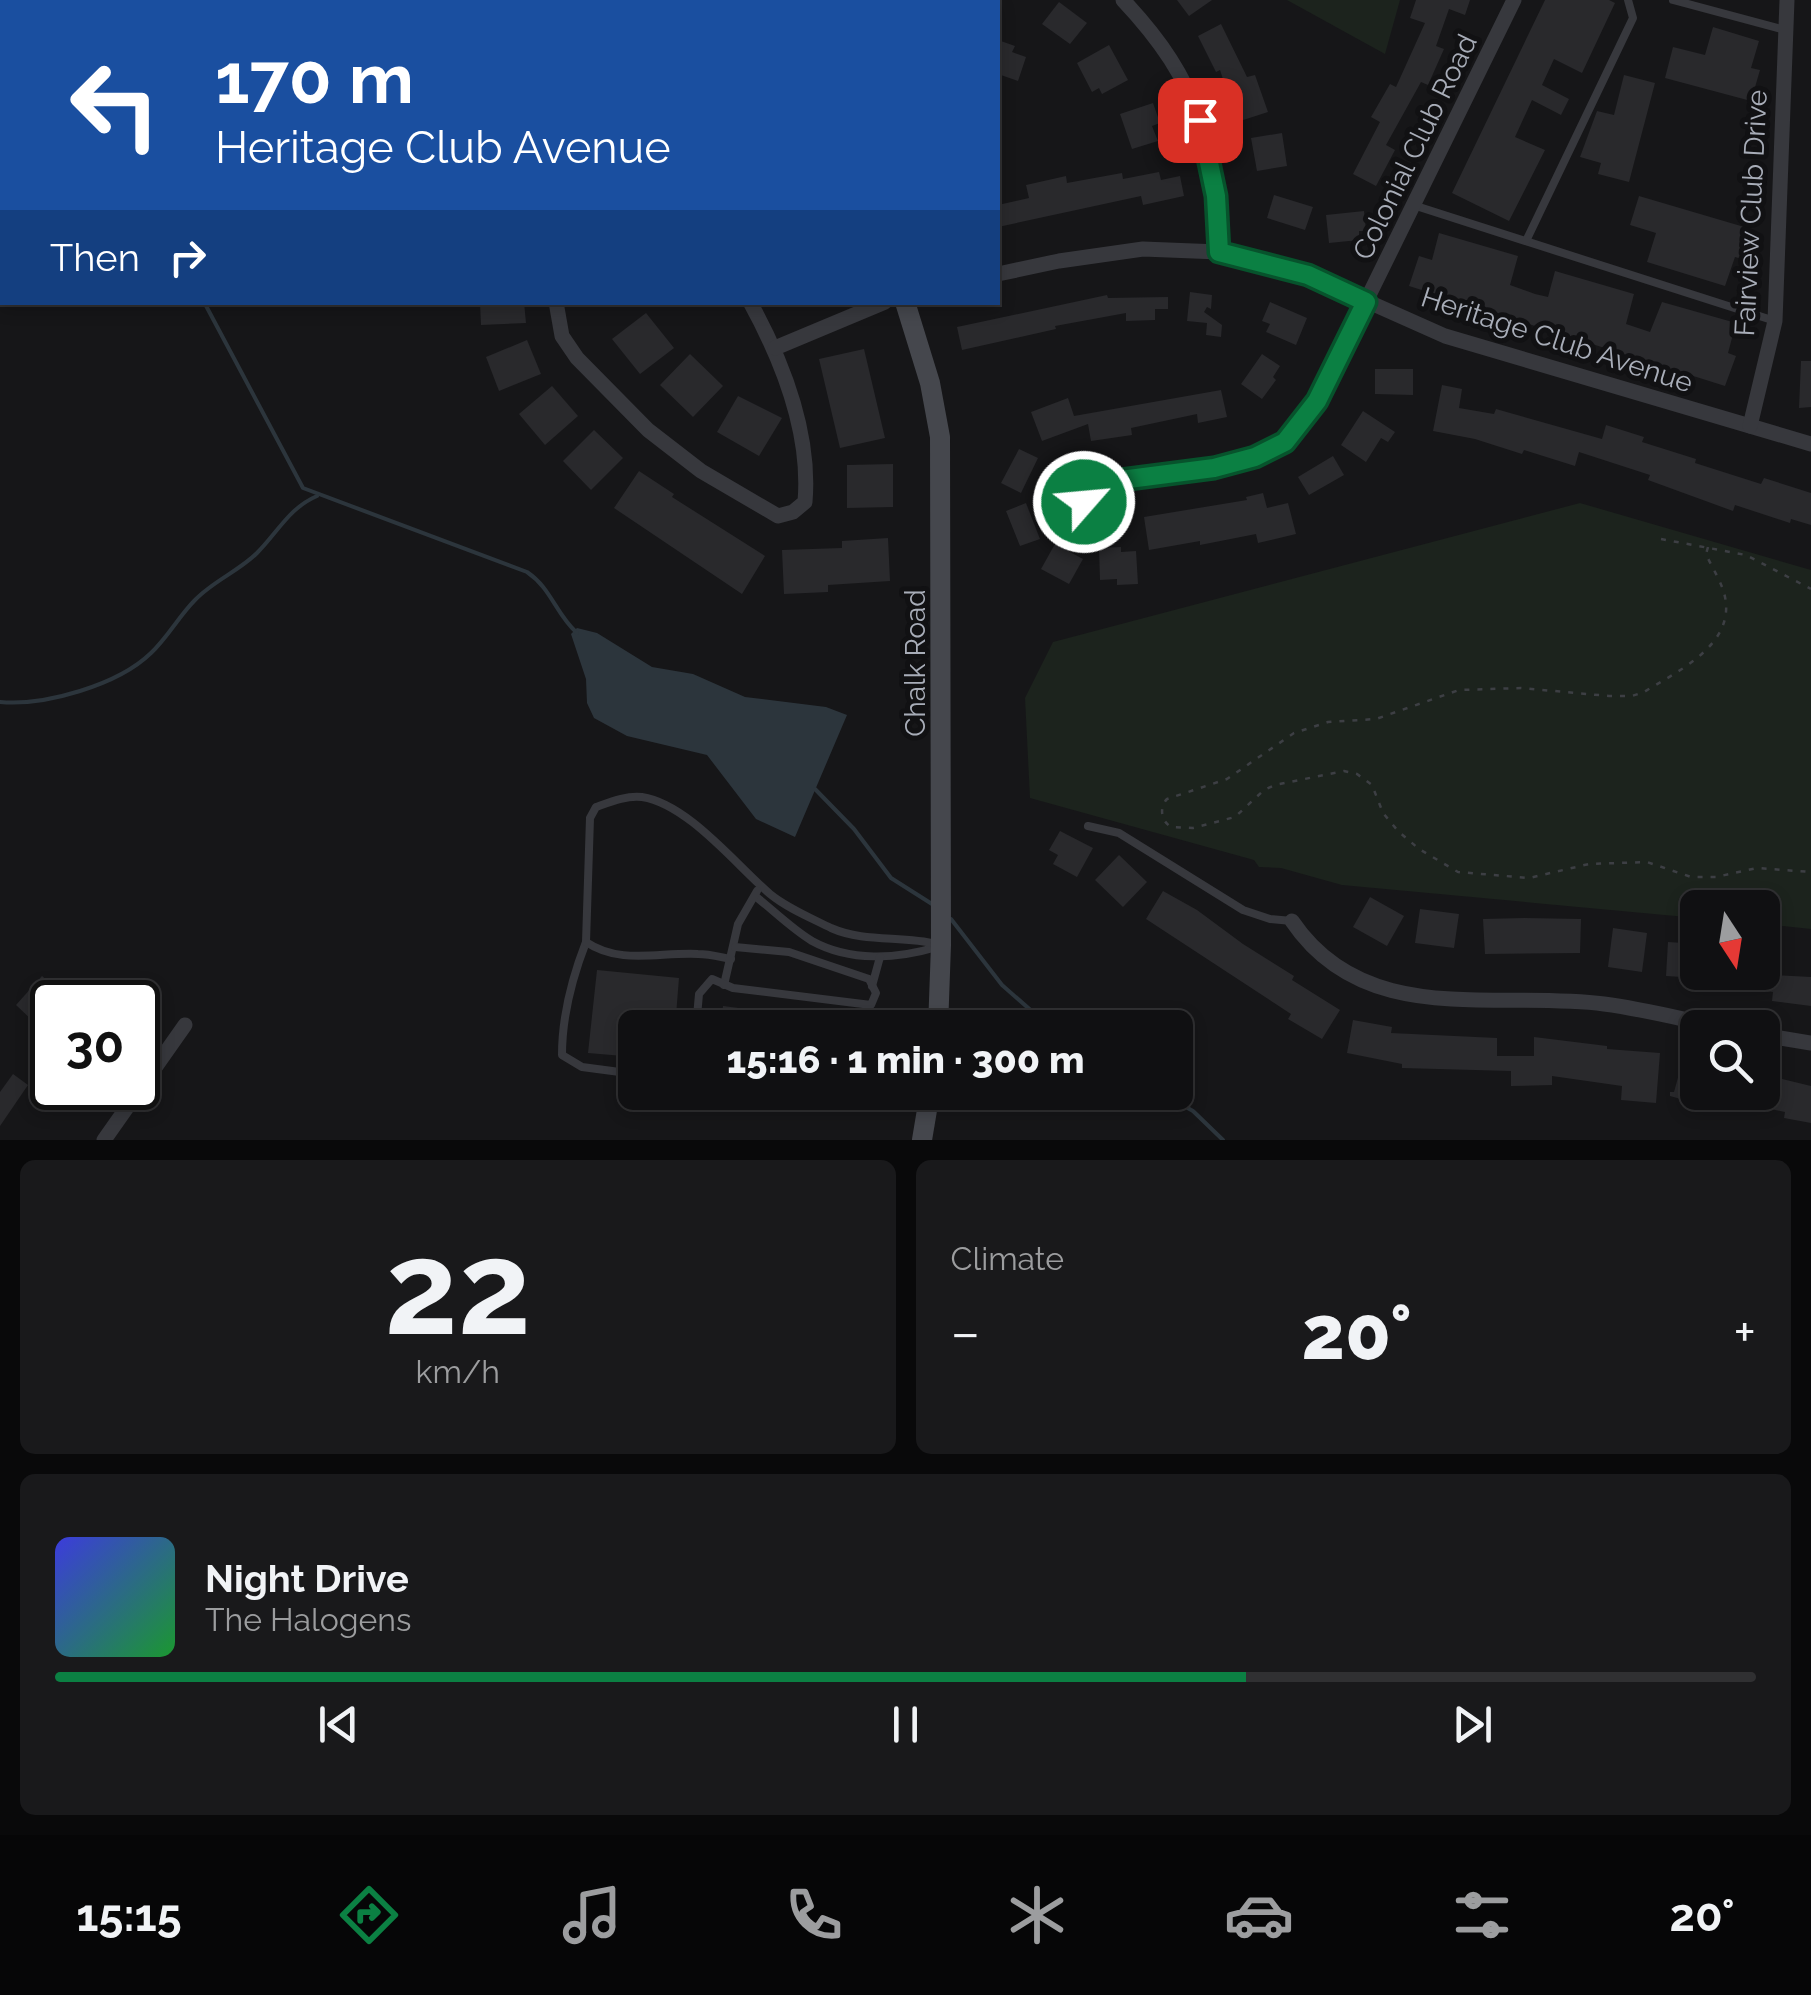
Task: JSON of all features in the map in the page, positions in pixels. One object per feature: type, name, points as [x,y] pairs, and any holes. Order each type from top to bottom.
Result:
[{"type":"street","points":[[1123,0],[1146,24],[1194,97],[1210,160],[1219,252]]},
{"type":"street","name":"Colonial Club Road","points":[[1084,502],[1113,481],[1214,468],[1255,457],[1285,442],[1317,401],[1514,0]]},
{"type":"street","name":"Fairview Club Drive","points":[[1750,426],[1775,321],[1787,0]]},
{"type":"street","name":"Heritage Club Avenue","points":[[1000,274],[1059,260],[1143,249],[1219,252],[1308,275],[1445,336],[1811,444]]},
{"type":"street","points":[[557,305],[562,336],[577,358],[648,430],[701,471],[778,516],[805,502],[802,442],[776,348],[752,305]]},
{"type":"street","points":[[776,348],[878,305]]},
{"type":"street","name":"Chalk Road","points":[[905,305],[930,383],[940,437],[939,1010]]},
{"type":"street","points":[[1292,921],[1326,961],[1402,994],[1434,1000],[1604,1004],[1680,1019]]},
{"type":"street","points":[[104,1140],[185,1025]]},
{"type":"street","points":[[1780,1038],[1811,1044]]},
{"type":"street","points":[[922,1140],[927,1110]]},
{"type":"lane","points":[[1526,241],[1633,18],[1628,0]]},
{"type":"lane","points":[[1679,1],[1785,30]]},
{"type":"lane","points":[[1413,205],[1775,321]]},
{"type":"lane","points":[[618,1072],[582,1067],[562,1055],[562,1032],[571,987],[586,942],[590,818],[596,807],[642,797],[698,828],[774,897],[837,930],[866,937],[910,937],[941,946]]},
{"type":"lane","points":[[1088,826],[1119,832],[1243,910],[1292,921]]},
{"type":"lane","points":[[724,984],[738,924],[761,885]]},
{"type":"lane","points":[[755,896],[813,942],[860,956],[908,956],[941,946]]},
{"type":"lane","points":[[586,942],[601,952],[614,954],[696,954],[731,959]]},
{"type":"lane","points":[[698,1010],[699,994],[712,979],[733,988],[871,1005],[876,993],[869,979],[789,952],[735,948]]},
{"type":"lane","points":[[872,986],[880,957]]},
{"type":"path","points":[[1661,540],[1746,555],[1811,589]]},
{"type":"path","points":[[1708,548],[1706,554],[1724,593],[1724,626],[1713,644],[1644,692],[1608,696],[1550,689],[1472,688],[1376,719],[1328,722],[1294,733],[1226,779],[1167,799],[1163,818],[1171,827],[1206,826],[1235,817],[1275,784],[1344,771],[1358,774],[1372,785],[1383,813],[1398,832],[1458,872],[1530,878],[1589,864],[1647,862],[1691,878],[1716,878],[1757,868],[1811,872]]},
{"type":"shaded area","points":[[1287,0],[1400,0],[1385,54]]},
{"type":"shaded area","points":[[1580,503],[1811,570],[1811,929],[1780,926],[1780,890],[1680,890],[1680,916],[1342,885],[1281,868],[1259,867],[1254,860],[1030,798],[1025,698],[1053,642]]},
{"type":"shaded area","points":[[577,628],[597,633],[652,667],[693,674],[745,697],[826,707],[847,715],[795,837],[756,819],[707,755],[627,736],[594,718],[571,634]]},
{"type":"building","points":[[1177,0],[1212,0],[1189,16]]},
{"type":"building","points":[[1416,0],[1470,0],[1465,15],[1449,9],[1436,46],[1444,49],[1428,85],[1421,82],[1386,145],[1395,150],[1376,186],[1353,174],[1380,122],[1371,117],[1390,84],[1396,87],[1425,23],[1410,18]]},
{"type":"building","points":[[1545,0],[1615,3],[1582,73],[1554,59],[1542,85],[1569,99],[1561,115],[1532,100],[1515,137],[1545,150],[1509,221],[1452,193]]},
{"type":"building","points":[[1059,2],[1087,23],[1070,44],[1042,24]]},
{"type":"building","points":[[1221,24],[1247,77],[1255,75],[1268,112],[1237,122],[1220,70],[1216,72],[1198,36]]},
{"type":"building","points":[[1713,27],[1759,41],[1751,68],[1760,70],[1751,101],[1665,78],[1673,47],[1705,55]]},
{"type":"building","points":[[1000,41],[1015,46],[1012,52],[1026,57],[1018,81],[1000,75]]},
{"type":"building","points":[[1109,45],[1128,80],[1102,94],[1099,88],[1092,92],[1077,63]]},
{"type":"building","points":[[1624,75],[1655,83],[1629,182],[1598,174],[1601,163],[1580,157],[1597,111],[1614,115]]},
{"type":"building","points":[[1153,103],[1160,123],[1152,126],[1158,141],[1132,149],[1120,114]]},
{"type":"building","points":[[1282,133],[1287,166],[1257,171],[1251,138]]},
{"type":"building","points":[[1159,172],[1161,180],[1180,176],[1184,196],[1143,205],[1141,196],[1000,227],[1000,205],[1029,198],[1026,185],[1066,176],[1067,183],[1122,173],[1123,179]]},
{"type":"building","points":[[1274,195],[1313,207],[1305,230],[1267,218]]},
{"type":"building","points":[[1639,196],[1751,229],[1742,259],[1735,257],[1725,286],[1647,262],[1656,233],[1630,225]]},
{"type":"building","points":[[1364,211],[1366,231],[1359,231],[1359,240],[1329,243],[1326,215]]},
{"type":"building","points":[[1439,233],[1518,256],[1510,285],[1535,294],[1548,297],[1555,271],[1634,294],[1626,324],[1650,332],[1662,302],[1736,323],[1728,353],[1736,356],[1725,386],[1409,286],[1419,256],[1432,260]]},
{"type":"building","points":[[1190,292],[1212,295],[1211,309],[1207,307],[1204,312],[1222,325],[1221,337],[1206,335],[1207,323],[1187,321]]},
{"type":"building","points":[[1107,295],[1168,297],[1168,309],[1155,309],[1155,320],[1126,321],[1126,313],[962,350],[957,327]]},
{"type":"building","points":[[1270,302],[1307,318],[1296,345],[1266,332],[1270,324],[1262,321]]},
{"type":"building","points":[[480,305],[524,305],[526,323],[481,325]]},
{"type":"building","points":[[646,313],[674,348],[640,374],[612,339]]},
{"type":"building","points":[[527,340],[541,374],[499,391],[486,357]]},
{"type":"building","points":[[864,349],[885,438],[840,448],[819,359]]},
{"type":"building","points":[[690,354],[723,386],[693,417],[660,385]]},
{"type":"building","points":[[1262,354],[1280,366],[1273,377],[1276,380],[1262,399],[1241,384]]},
{"type":"building","points":[[1801,361],[1811,361],[1811,407],[1799,408]]},
{"type":"building","points":[[1375,369],[1413,369],[1413,395],[1375,394]]},
{"type":"building","points":[[1442,385],[1462,389],[1459,408],[1494,414],[1496,409],[1602,439],[1606,425],[1644,437],[1642,442],[1696,459],[1695,463],[1761,484],[1764,478],[1811,493],[1811,525],[1791,519],[1790,523],[1735,505],[1733,511],[1648,480],[1650,475],[1579,452],[1575,466],[1524,450],[1522,454],[1433,431]]},
{"type":"building","points":[[552,386],[578,416],[545,445],[519,414]]},
{"type":"building","points":[[1221,390],[1227,417],[1198,423],[1197,414],[1131,428],[1132,435],[1091,441],[1088,424],[1042,441],[1031,412],[1068,398],[1074,416]]},
{"type":"building","points":[[738,396],[782,418],[759,456],[717,432]]},
{"type":"building","points":[[1363,411],[1395,432],[1388,442],[1381,438],[1366,462],[1341,445]]},
{"type":"building","points":[[594,430],[623,458],[591,490],[563,461]]},
{"type":"building","points":[[1019,449],[1038,458],[1021,493],[1001,483]]},
{"type":"building","points":[[1333,456],[1344,475],[1309,495],[1298,477]]},
{"type":"building","points":[[893,464],[893,507],[847,508],[847,465]]},
{"type":"building","points":[[639,471],[674,494],[672,497],[765,556],[742,594],[614,508]]},
{"type":"building","points":[[1263,493],[1267,508],[1288,503],[1296,534],[1258,543],[1256,534],[1149,550],[1144,517],[1247,500],[1246,497]]},
{"type":"building","points":[[1026,503],[1040,539],[1020,546],[1006,511]]},
{"type":"building","points":[[888,538],[890,581],[828,585],[828,592],[784,594],[782,550],[842,548],[842,541]]},
{"type":"building","points":[[1055,544],[1083,559],[1069,584],[1041,569]]},
{"type":"building","points":[[1121,547],[1121,552],[1136,551],[1138,584],[1117,585],[1117,579],[1100,580],[1099,548]]},
{"type":"building","points":[[1060,831],[1093,848],[1077,877],[1053,864],[1058,855],[1049,850]]},
{"type":"building","points":[[1119,855],[1147,882],[1123,907],[1095,880]]},
{"type":"building","points":[[1163,891],[1197,910],[1340,1010],[1322,1039],[1288,1019],[1291,1014],[1146,919]]},
{"type":"building","points":[[1370,897],[1404,916],[1387,946],[1353,927]]},
{"type":"building","points":[[1420,909],[1459,914],[1454,948],[1415,943]]},
{"type":"building","points":[[1483,919],[1581,919],[1580,953],[1485,954]]},
{"type":"building","points":[[1613,928],[1647,933],[1642,972],[1608,967]]},
{"type":"building","points":[[1668,942],[1680,943],[1680,977],[1666,976]]},
{"type":"building","points":[[597,970],[679,978],[676,1010],[618,1010],[618,1056],[588,1053]]},
{"type":"building","points":[[1780,975],[1811,977],[1811,1006],[1772,1001],[1773,992],[1757,990],[1780,990]]},
{"type":"building","points":[[30,989],[30,1018],[16,1005]]},
{"type":"building","points":[[723,1006],[754,1010],[722,1010]]},
{"type":"building","points":[[1353,1020],[1392,1027],[1391,1033],[1497,1038],[1497,1056],[1534,1056],[1534,1037],[1660,1053],[1656,1103],[1621,1100],[1622,1086],[1552,1076],[1552,1085],[1511,1086],[1511,1071],[1402,1068],[1402,1064],[1347,1053]]},
{"type":"building","points":[[1680,1070],[1680,1099],[1670,1096]]},
{"type":"building","points":[[13,1074],[28,1085],[0,1126],[0,1092]]},
{"type":"building","points":[[1780,1078],[1811,1086],[1811,1123],[1784,1118],[1785,1112],[1776,1110],[1780,1110]]},
{"type":"waterway","points":[[206,305],[303,488],[527,572],[577,633]]},
{"type":"waterway","points":[[0,702],[59,697],[101,684],[137,664],[157,647],[202,593],[250,559],[291,514],[317,496]]},
{"type":"waterway","points":[[815,789],[854,829],[891,878],[932,904]]},
{"type":"waterway","points":[[951,919],[1002,985],[1030,1010]]},
{"type":"waterway","points":[[1191,1110],[1223,1140]]},
{"type":"route","points":[[1084,502],[1113,481],[1214,468],[1255,457],[1285,442],[1317,401],[1366,302],[1308,275],[1219,252],[1216,196],[1200,120]]}]
